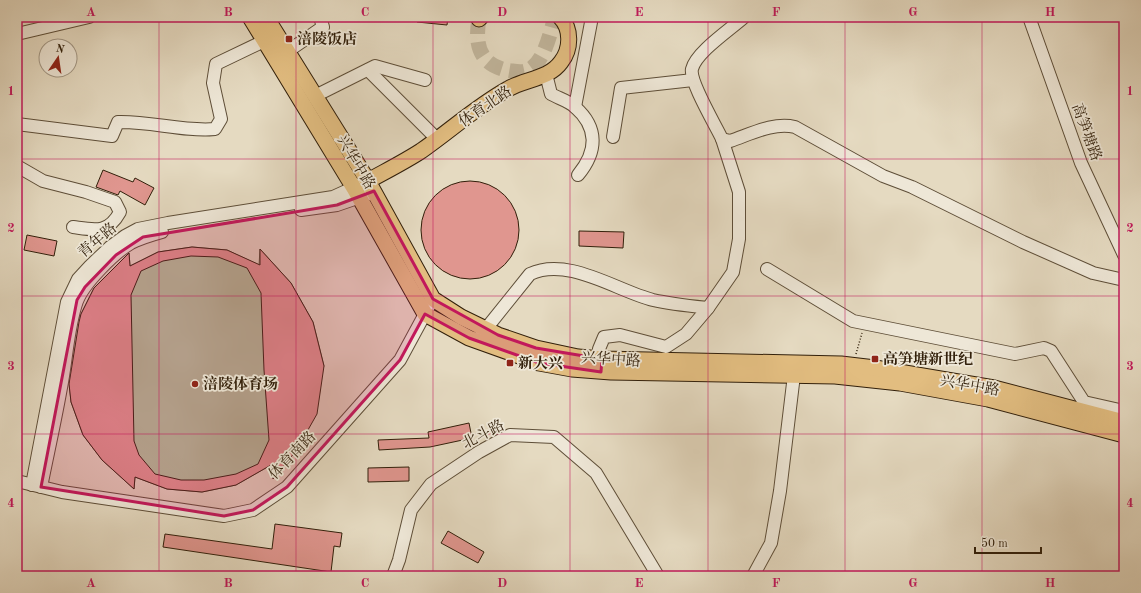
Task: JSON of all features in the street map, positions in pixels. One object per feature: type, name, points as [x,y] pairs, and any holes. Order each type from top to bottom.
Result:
[{"type":"main road","points":[[250,17],[357,193],[425,314],[442,325],[481,335]]},
{"type":"main road","name":"兴华中路","points":[[266,17],[371,186],[433,299],[461,317],[481,335],[578,357],[602,365],[852,366],[875,368],[994,388],[1124,422]]},
{"type":"main road","name":"体育北路","points":[[371,186],[508,88],[546,74],[556,68],[562,61],[568,46],[568,28],[560,17]]},
{"type":"main road","points":[[602,365],[835,376],[900,383],[988,399],[1124,435]]},
{"type":"street","points":[[17,34],[89,17]]},
{"type":"street","points":[[288,52],[323,27],[320,17]]},
{"type":"street","points":[[575,107],[592,17]]},
{"type":"street","points":[[602,365],[600,349],[604,337],[620,334],[666,347],[686,334],[708,308],[733,272],[740,239],[739,192],[722,139],[693,80],[692,69],[701,55],[744,17]]},
{"type":"street","name":"高笋塘路","points":[[1029,17],[1080,164],[1124,254]]},
{"type":"street","points":[[17,124],[112,136],[118,122],[138,121],[202,130],[215,129],[221,119],[213,83],[216,64],[264,41]]},
{"type":"street","points":[[315,96],[375,66],[425,80]]},
{"type":"street","points":[[368,70],[437,139]]},
{"type":"street","points":[[546,74],[551,94],[575,107],[589,124],[592,134],[593,148],[589,162],[578,175]]},
{"type":"street","points":[[613,137],[621,88],[693,80]]},
{"type":"street","points":[[722,139],[730,141],[775,125],[784,124],[795,127],[882,176],[912,186],[1023,242],[1093,273],[1124,280]]},
{"type":"street","points":[[17,166],[43,181],[86,192],[115,202],[120,212],[115,221],[107,228],[96,230],[73,227]]},
{"type":"street","name":"青年路","points":[[36,486],[67,302],[78,279],[110,247],[138,229],[168,222],[357,193],[371,186]]},
{"type":"street","points":[[767,269],[853,321],[1015,354],[1044,348],[1051,351],[1084,402],[1124,411]]},
{"type":"street","points":[[481,335],[530,274],[540,270],[585,274],[653,300],[708,308]]},
{"type":"street","name":"体育南路","points":[[17,481],[62,492],[224,516],[253,510],[287,487],[400,360],[433,299]]},
{"type":"street","points":[[753,576],[771,543],[780,491],[794,375]]},
{"type":"street","name":"北斗路","points":[[393,576],[399,560],[411,510],[431,484],[479,452],[510,434],[554,437],[596,473],[658,576]]},
{"type":"path","points":[[852,366],[865,323]]},
{"type":"highlighted area","points":[[374,191],[433,299],[498,335],[536,348],[602,359],[601,372],[539,363],[469,338],[425,314],[400,360],[287,487],[253,510],[224,516],[41,487],[77,300],[85,287],[116,255],[143,237],[337,205]]},
{"type":"green space","name":"涪陵体育场","points":[[192,247],[227,250],[259,265],[260,249],[291,283],[313,322],[324,366],[271,465],[236,485],[202,492],[167,489],[135,477],[134,489],[102,460],[83,435],[71,402],[67,362],[75,326],[94,288],[129,253],[130,266],[158,252]]},
{"type":"building","points":[[417,17],[448,17],[447,25],[417,22]]},
{"type":"building","points":[[103,170],[133,182],[135,178],[154,188],[145,205],[120,191],[118,195],[96,187]]},
{"type":"building","points":[[470,181],[489,185],[505,195],[515,211],[519,230],[515,249],[505,265],[489,275],[470,279],[451,275],[435,265],[425,249],[421,230],[425,211],[435,195],[451,185]]},
{"type":"building","points":[[579,231],[624,232],[623,248],[579,246]]},
{"type":"building","points":[[27,235],[57,241],[54,256],[24,250]]},
{"type":"building","points":[[192,247],[227,250],[260,265],[260,249],[291,283],[313,322],[324,366],[317,414],[296,451],[273,479],[271,465],[236,485],[202,492],[167,489],[135,477],[134,489],[102,460],[83,435],[71,402],[69,384],[81,314],[94,288],[129,253],[130,266],[158,252]],"holes":[[[191,256],[218,257],[247,268],[261,293],[269,440],[258,464],[236,474],[204,480],[181,480],[155,474],[139,455],[134,441],[131,295],[141,271],[163,261]]]},
{"type":"building","points":[[469,423],[472,438],[430,447],[379,450],[378,440],[429,438],[428,432]]},
{"type":"building","points":[[409,467],[409,481],[368,482],[368,468]]},
{"type":"building","points":[[275,524],[342,533],[340,547],[334,546],[331,572],[163,547],[165,534],[272,549]]},
{"type":"building","points":[[448,531],[484,552],[478,563],[441,543]]},
{"type":"tunnel","points":[[479,19],[478,38],[479,47],[482,54],[493,65],[501,69],[521,72],[530,69],[540,59],[546,46],[555,17]]},
{"type":"place","name":"涪陵饭店","points":[[289,39]]},
{"type":"place","name":"高笋塘新世纪","points":[[875,359]]},
{"type":"place","name":"新大兴","points":[[510,363]]},
{"type":"place","name":"涪陵体育场","points":[[195,384]]}]
